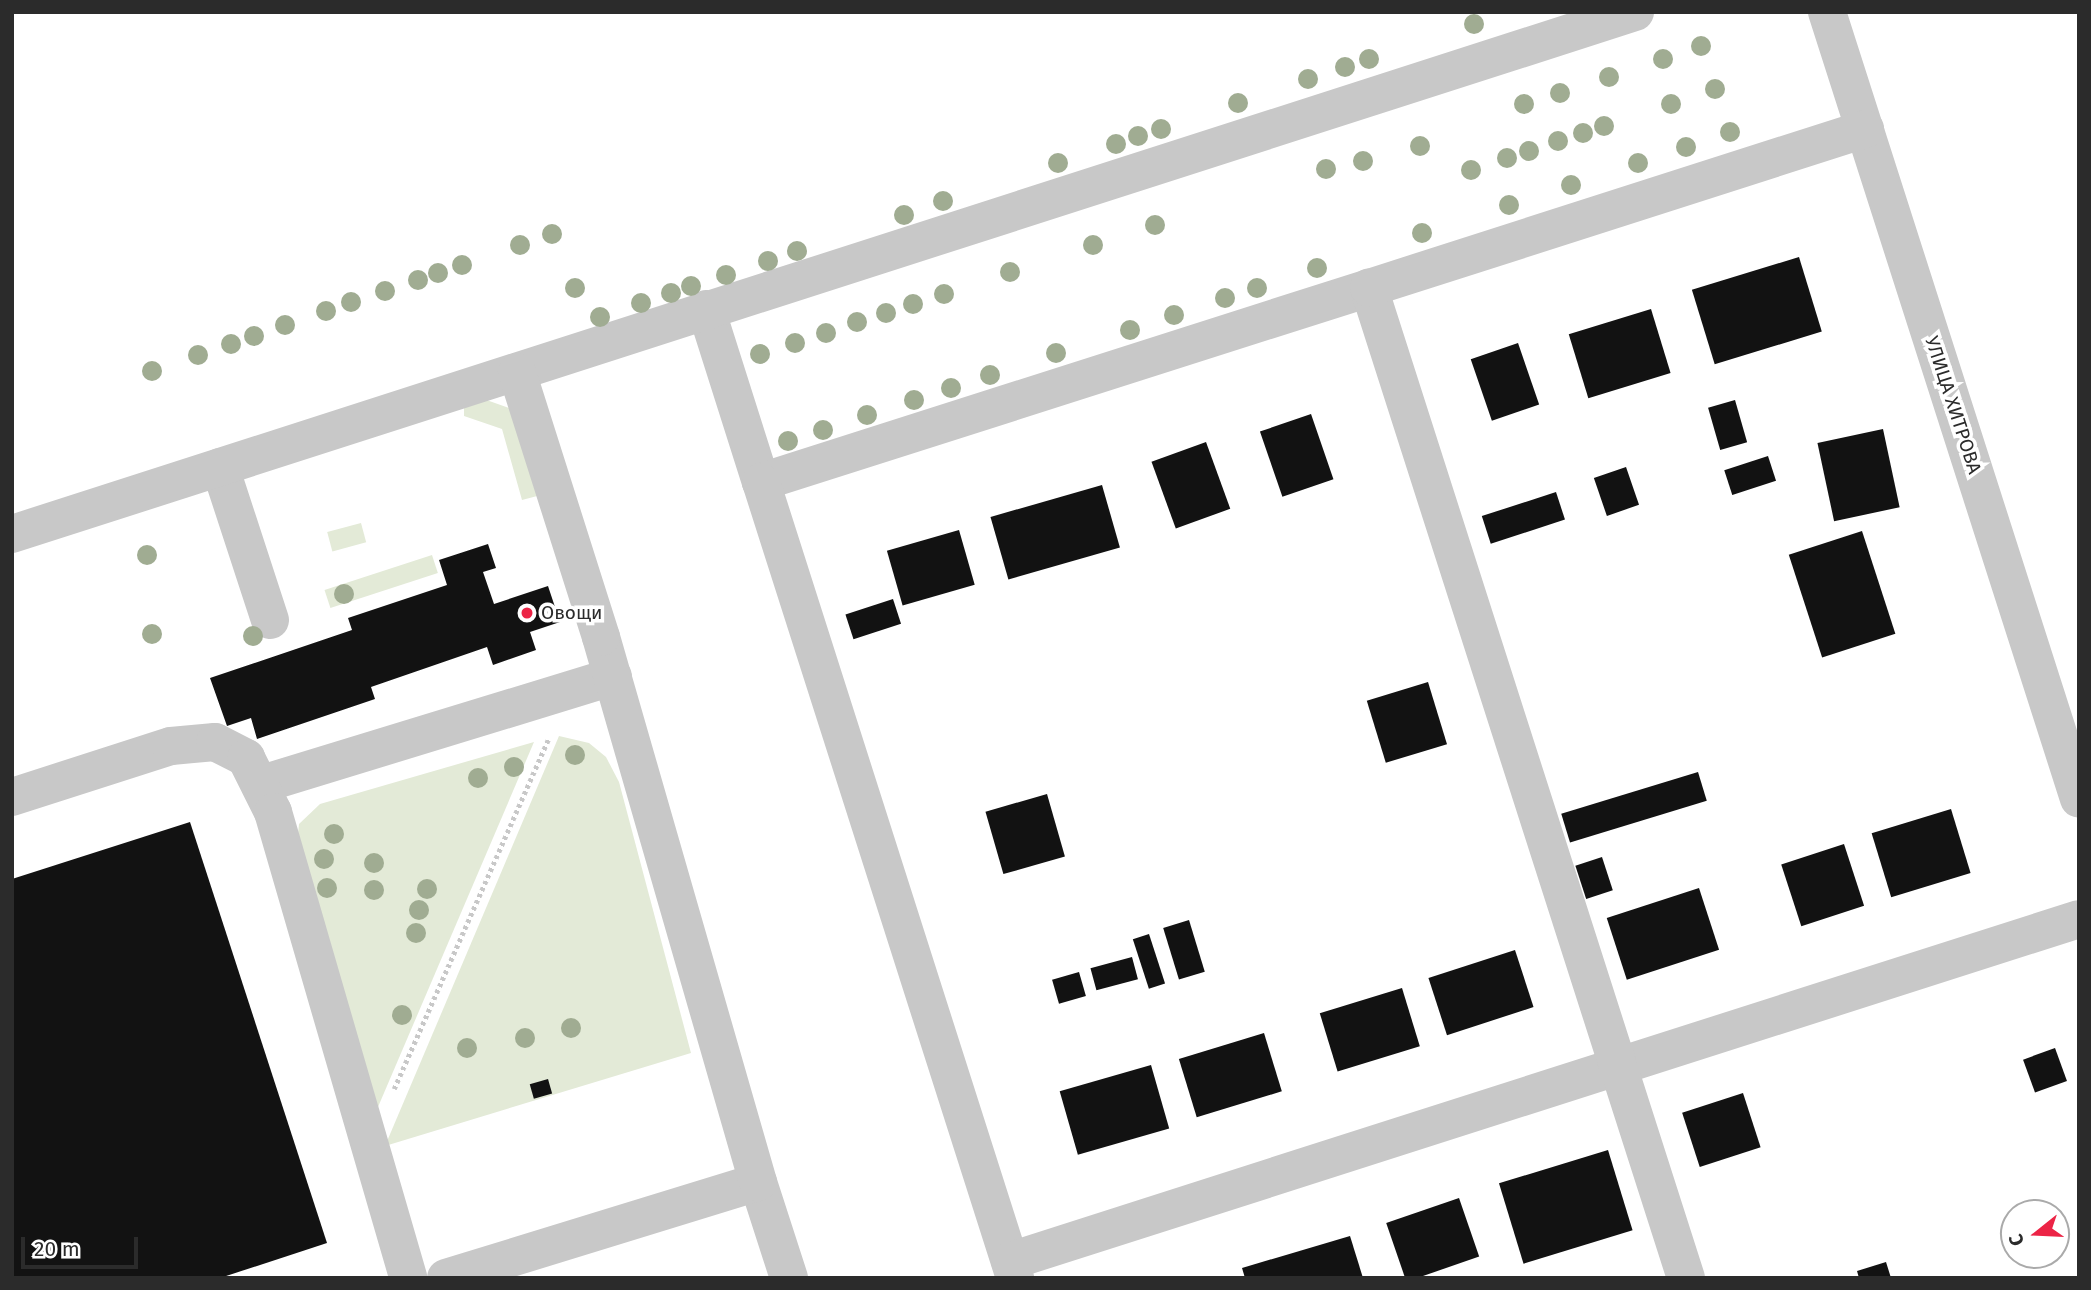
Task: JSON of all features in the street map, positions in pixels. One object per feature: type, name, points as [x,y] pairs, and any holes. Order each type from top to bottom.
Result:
[{"type":"street","points":[[12,534],[1635,12]]},
{"type":"street","name":"УЛИЦА ХИТРОВА","points":[[1827,12],[2079,799]]},
{"type":"street","points":[[761,482],[1865,129]]},
{"type":"street","points":[[1369,288],[1686,1278]]},
{"type":"street","points":[[706,309],[1013,1269],[1618,1066],[2079,919]]},
{"type":"street","points":[[517,372],[613,677],[758,1182],[789,1278]]},
{"type":"street","points":[[220,467],[271,620]]},
{"type":"street","points":[[262,784],[613,677]]},
{"type":"street","points":[[12,797],[143,753],[197,743],[231,748],[246,758],[262,784],[408,1278]]},
{"type":"street","points":[[446,1278],[758,1182]]},
{"type":"path","points":[[370,1144],[569,691]]},
{"type":"green space","points":[[464,392],[509,408],[541,495],[522,500],[502,429],[464,416]]},
{"type":"green space","points":[[361,523],[366,542],[332,551],[327,532]]},
{"type":"green space","points":[[432,555],[438,573],[330,608],[325,590]]},
{"type":"green space","points":[[559,736],[589,743],[606,757],[619,782],[691,1053],[385,1146]]},
{"type":"green space","points":[[534,742],[375,1114],[297,843],[299,824],[320,804]]},
{"type":"building","points":[[1799,257],[1822,332],[1715,364],[1692,290]]},
{"type":"building","points":[[1651,309],[1671,373],[1588,398],[1569,334]]},
{"type":"building","points":[[1518,343],[1539,404],[1492,421],[1471,359]]},
{"type":"building","points":[[1735,400],[1747,442],[1720,450],[1708,408]]},
{"type":"building","points":[[1311,414],[1333,479],[1282,497],[1260,432]]},
{"type":"building","points":[[1883,429],[1900,507],[1834,521],[1817,443]]},
{"type":"building","points":[[1206,442],[1230,509],[1176,529],[1151,462]]},
{"type":"building","points":[[1768,456],[1776,481],[1732,495],[1724,470]]},
{"type":"building","points":[[1626,467],[1639,505],[1607,516],[1594,478]]},
{"type":"building","points":[[1102,485],[1120,547],[1008,579],[990,517]]},
{"type":"building","points":[[1556,492],[1565,520],[1491,544],[1482,516]]},
{"type":"building","points":[[959,530],[975,585],[903,605],[887,551]]},
{"type":"building","points":[[1862,531],[1895,634],[1822,658],[1789,555]]},
{"type":"building","points":[[488,544],[496,568],[483,572],[494,604],[548,586],[560,622],[530,632],[536,650],[493,665],[487,647],[371,687],[375,699],[257,739],[251,718],[227,726],[210,678],[352,630],[348,618],[447,585],[439,560]]},
{"type":"building","points":[[893,599],[901,624],[853,639],[845,614]]},
{"type":"building","points":[[1428,682],[1447,744],[1386,763],[1367,701]]},
{"type":"building","points":[[1698,772],[1707,801],[1570,842],[1561,814]]},
{"type":"building","points":[[1047,794],[1065,856],[1003,874],[985,812]]},
{"type":"building","points":[[1951,809],[1971,873],[1891,897],[1872,833]]},
{"type":"building","points":[[190,822],[327,1243],[220,1278],[12,1278],[12,879]]},
{"type":"building","points":[[1844,844],[1864,906],[1801,926],[1781,864]]},
{"type":"building","points":[[1602,857],[1613,890],[1586,899],[1575,866]]},
{"type":"building","points":[[1699,888],[1719,950],[1627,980],[1607,918]]},
{"type":"building","points":[[1189,920],[1205,972],[1179,980],[1163,928]]},
{"type":"building","points":[[1149,934],[1165,983],[1149,989],[1133,939]]},
{"type":"building","points":[[1515,950],[1534,1007],[1447,1035],[1428,978]]},
{"type":"building","points":[[1132,957],[1138,979],[1096,990],[1090,968]]},
{"type":"building","points":[[1079,972],[1086,996],[1059,1004],[1052,980]]},
{"type":"building","points":[[1402,988],[1420,1046],[1338,1071],[1320,1013]]},
{"type":"building","points":[[1264,1033],[1282,1091],[1197,1117],[1179,1059]]},
{"type":"building","points":[[2055,1048],[2067,1081],[2035,1093],[2023,1060]]},
{"type":"building","points":[[1151,1065],[1169,1128],[1078,1155],[1060,1091]]},
{"type":"building","points":[[548,1079],[552,1093],[534,1099],[530,1084]]},
{"type":"building","points":[[1743,1093],[1761,1147],[1700,1167],[1682,1113]]},
{"type":"building","points":[[1608,1150],[1633,1230],[1524,1264],[1499,1183]]},
{"type":"building","points":[[1459,1198],[1479,1257],[1417,1278],[1405,1278],[1386,1223]]},
{"type":"building","points":[[1350,1236],[1363,1278],[1245,1278],[1242,1268]]},
{"type":"building","points":[[1886,1262],[1891,1278],[1859,1278],[1857,1271]]},
{"type":"place","name":"Овощи","points":[[527,613]]}]
